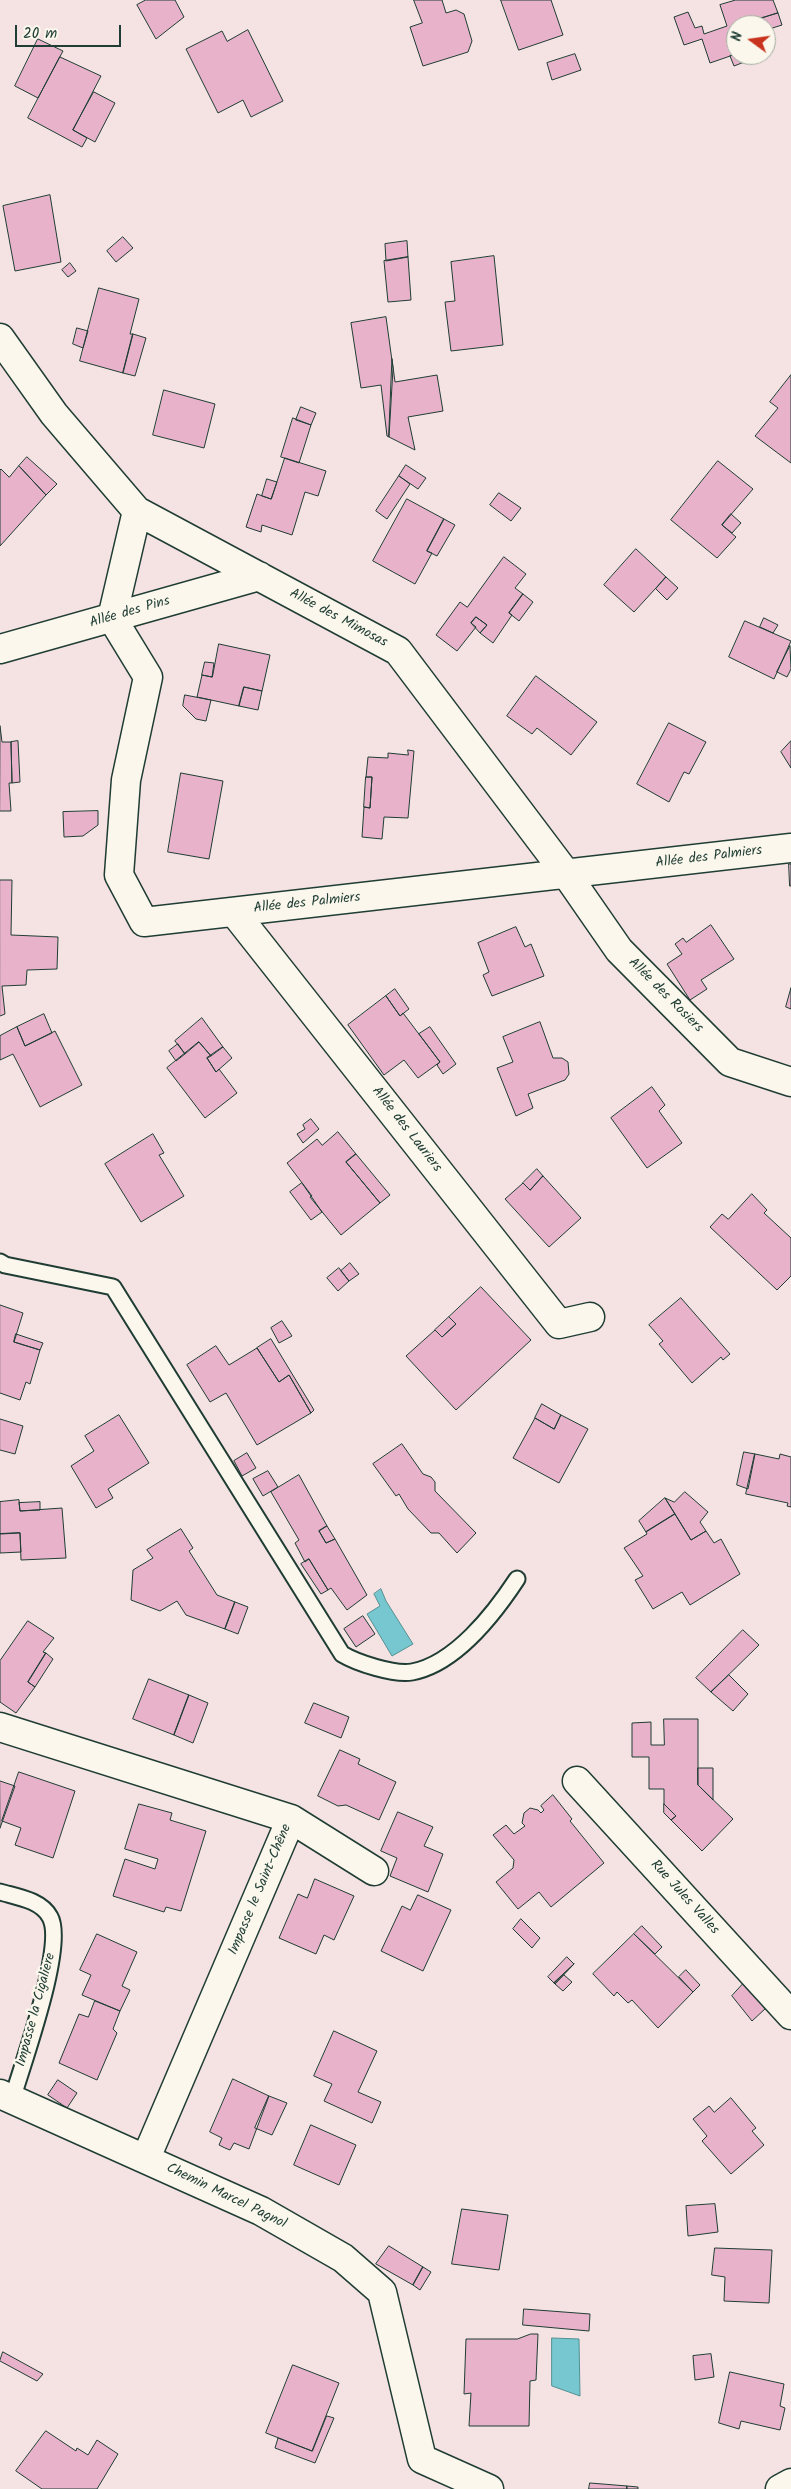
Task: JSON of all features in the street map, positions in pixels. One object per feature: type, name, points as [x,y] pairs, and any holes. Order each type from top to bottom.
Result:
[{"type":"street","name":"Allée des Mimosas","points":[[0,338],[54,414],[137,511],[398,651],[566,875]]},
{"type":"street","points":[[112,618],[137,511]]},
{"type":"street","name":"Allée des Pins","points":[[0,649],[260,576]]},
{"type":"street","name":"Allée des Palmiers","points":[[112,618],[148,677],[126,780],[119,874],[144,922],[791,848]]},
{"type":"street","name":"Allée des Rosiers","points":[[566,875],[619,950],[730,1062],[791,1082]]},
{"type":"street","name":"Allée des Lauriers","points":[[234,912],[560,1324],[590,1317]]},
{"type":"street","name":"Impasse le Saint-Chêne","points":[[0,1727],[291,1819],[146,2158]]},
{"type":"street","name":"Rue Jules Valles","points":[[577,1781],[791,2015]]},
{"type":"street","points":[[291,1819],[374,1871]]},
{"type":"street","name":"Chemin Marcel Pagnol","points":[[6,2097],[261,2211],[343,2258],[382,2292],[422,2459],[489,2489]]},
{"type":"street","points":[[780,2489],[791,2482]]},
{"type":"lane","points":[[0,1262],[5,1265],[113,1287],[342,1654],[357,1663],[411,1672],[442,1661],[498,1610],[517,1580]]},
{"type":"lane","name":"Impasse la Cigaliere","points":[[0,1892],[41,1906],[51,1918],[54,1934],[53,1952],[42,1995],[6,2097]]},
{"type":"water","points":[[381,1589],[386,1601],[413,1644],[392,1656],[367,1614],[380,1606],[374,1594]]},
{"type":"water","points":[[552,2338],[579,2339],[580,2396],[552,2386]]},
{"type":"building","points":[[146,0],[175,0],[184,17],[156,39],[137,5]]},
{"type":"building","points":[[414,0],[442,0],[446,13],[456,10],[464,14],[472,41],[468,52],[423,66],[410,27],[422,23]]},
{"type":"building","points":[[501,0],[551,0],[563,35],[519,50]]},
{"type":"building","points":[[736,0],[773,0],[778,13],[771,15],[726,15],[726,23],[720,5]]},
{"type":"building","points":[[688,12],[695,28],[702,26],[704,34],[726,26],[726,57],[710,63],[702,39],[684,45],[674,17]]},
{"type":"building","points":[[778,13],[782,25],[776,27],[776,15],[772,15]]},
{"type":"building","points":[[248,30],[283,101],[251,117],[243,100],[218,113],[186,49],[222,31],[227,41]]},
{"type":"building","points":[[38,39],[63,51],[38,98],[15,86]]},
{"type":"building","points":[[575,54],[581,70],[552,80],[547,63]]},
{"type":"building","points":[[60,57],[101,76],[73,130],[87,138],[82,147],[28,118]]},
{"type":"building","points":[[94,92],[115,103],[95,142],[73,130]]},
{"type":"building","points":[[50,195],[61,262],[15,271],[3,206]]},
{"type":"building","points":[[123,237],[133,248],[116,262],[107,251]]},
{"type":"building","points":[[407,241],[408,257],[386,261],[385,244]]},
{"type":"building","points":[[494,256],[503,345],[451,351],[445,302],[455,301],[451,262]]},
{"type":"building","points":[[408,257],[411,300],[388,302],[384,261]]},
{"type":"building","points":[[70,263],[76,271],[68,277],[62,270]]},
{"type":"building","points":[[99,288],[139,299],[130,334],[133,334],[123,373],[80,361]]},
{"type":"building","points":[[386,317],[393,368],[389,437],[387,436],[381,385],[361,388],[351,323]]},
{"type":"building","points":[[77,328],[88,331],[83,348],[73,344]]},
{"type":"building","points":[[133,334],[146,338],[135,376],[123,373]]},
{"type":"building","points":[[392,359],[395,382],[437,375],[443,411],[408,417],[415,450],[389,437]]},
{"type":"building","points":[[791,375],[791,463],[755,436],[778,408],[770,402]]},
{"type":"building","points":[[164,390],[215,404],[204,448],[153,435]]},
{"type":"building","points":[[301,407],[316,413],[311,425],[296,420]]},
{"type":"building","points":[[293,418],[311,425],[299,463],[281,457]]},
{"type":"building","points":[[27,457],[57,484],[46,495],[19,466]]},
{"type":"building","points":[[285,458],[326,471],[318,496],[305,492],[292,535],[262,525],[261,532],[246,527],[257,494],[271,499]]},
{"type":"building","points":[[718,461],[753,489],[722,525],[736,537],[717,558],[671,520]]},
{"type":"building","points":[[406,465],[426,478],[418,489],[399,476]]},
{"type":"building","points":[[19,466],[46,495],[0,546],[0,470],[9,477]]},
{"type":"building","points":[[399,476],[410,484],[387,519],[376,511]]},
{"type":"building","points":[[267,479],[277,482],[271,499],[262,496]]},
{"type":"building","points":[[499,493],[521,508],[511,521],[490,505]]},
{"type":"building","points":[[407,499],[444,519],[427,551],[432,553],[415,584],[373,561]]},
{"type":"building","points":[[731,514],[741,523],[732,533],[722,525]]},
{"type":"building","points":[[444,519],[455,525],[437,556],[427,551]]},
{"type":"building","points":[[636,549],[666,577],[634,612],[604,585]]},
{"type":"building","points":[[504,557],[526,574],[515,588],[523,594],[509,613],[512,615],[493,643],[480,633],[487,625],[476,617],[471,623],[476,627],[457,651],[436,635],[460,602],[467,607]]},
{"type":"building","points":[[666,577],[678,588],[667,600],[656,589]]},
{"type":"building","points":[[523,594],[533,602],[519,621],[509,613]]},
{"type":"building","points":[[476,617],[487,625],[480,633],[471,623]]},
{"type":"building","points":[[764,618],[778,625],[773,633],[760,627]]},
{"type":"building","points":[[745,621],[791,641],[774,679],[729,657]]},
{"type":"building","points":[[219,644],[270,655],[262,691],[244,687],[239,706],[197,697],[202,675],[212,677]]},
{"type":"building","points":[[790,646],[791,669],[787,677],[777,672]]},
{"type":"building","points":[[205,662],[214,663],[212,677],[202,675]]},
{"type":"building","points":[[536,676],[597,722],[571,755],[537,728],[532,734],[507,716]]},
{"type":"building","points":[[244,687],[262,691],[258,710],[239,706]]},
{"type":"building","points":[[185,695],[211,700],[206,721],[196,719],[183,706]]},
{"type":"building","points":[[669,723],[706,742],[689,774],[684,772],[669,802],[637,784]]},
{"type":"building","points":[[0,726],[2,742],[11,742],[12,783],[9,783],[11,811],[0,811]]},
{"type":"building","points":[[18,741],[20,782],[12,783],[11,742]]},
{"type":"building","points":[[791,741],[791,768],[781,752]]},
{"type":"building","points":[[408,750],[414,751],[408,818],[384,817],[382,839],[362,837],[364,807],[370,808],[372,777],[366,777],[368,757],[388,758],[388,753],[408,755]]},
{"type":"building","points":[[181,773],[223,781],[209,859],[168,852]]},
{"type":"building","points":[[366,777],[372,777],[370,808],[364,807]]},
{"type":"building","points":[[98,811],[98,825],[83,836],[64,837],[63,812]]},
{"type":"building","points":[[789,864],[791,864],[791,886],[790,886]]},
{"type":"building","points":[[0,880],[12,880],[11,935],[58,937],[57,969],[27,970],[26,985],[2,986],[5,1014],[0,1016]]},
{"type":"building","points":[[711,925],[734,959],[701,980],[707,989],[690,1000],[667,964],[682,954],[675,944],[683,938],[686,942]]},
{"type":"building","points":[[516,927],[525,947],[531,944],[544,976],[492,996],[483,975],[489,972],[478,943]]},
{"type":"building","points":[[791,988],[791,1009],[786,1007]]},
{"type":"building","points":[[395,989],[409,1009],[400,1016],[386,996]]},
{"type":"building","points":[[386,996],[400,1016],[403,1013],[440,1062],[418,1078],[404,1060],[384,1075],[348,1025]]},
{"type":"building","points":[[44,1014],[52,1033],[25,1046],[17,1027]]},
{"type":"building","points":[[202,1018],[223,1047],[211,1056],[199,1042],[185,1054],[175,1041]]},
{"type":"building","points":[[540,1022],[553,1058],[562,1058],[568,1062],[569,1074],[565,1080],[528,1094],[533,1108],[516,1116],[497,1068],[513,1062],[503,1037]]},
{"type":"building","points":[[17,1027],[25,1046],[55,1031],[82,1085],[40,1107],[13,1054],[0,1060],[0,1036]]},
{"type":"building","points":[[430,1027],[456,1064],[443,1074],[437,1065],[440,1062],[419,1034]]},
{"type":"building","points":[[199,1042],[211,1056],[207,1058],[216,1072],[219,1069],[237,1093],[205,1118],[167,1068]]},
{"type":"building","points":[[178,1044],[185,1054],[176,1061],[169,1051]]},
{"type":"building","points":[[223,1047],[232,1058],[216,1072],[207,1058]]},
{"type":"building","points":[[652,1087],[665,1105],[659,1111],[682,1143],[647,1168],[611,1118]]},
{"type":"building","points":[[311,1119],[319,1129],[303,1143],[297,1134],[305,1129],[303,1125]]},
{"type":"building","points":[[338,1132],[356,1154],[346,1162],[380,1203],[341,1235],[310,1197],[312,1196],[287,1163],[317,1139],[322,1145]]},
{"type":"building","points":[[153,1134],[164,1153],[159,1155],[184,1196],[141,1222],[105,1164]]},
{"type":"building","points":[[356,1154],[390,1195],[380,1203],[346,1162]]},
{"type":"building","points":[[537,1169],[543,1176],[530,1190],[523,1183]]},
{"type":"building","points":[[543,1176],[581,1218],[549,1247],[505,1199],[523,1183],[530,1190]]},
{"type":"building","points":[[302,1183],[322,1212],[311,1220],[290,1192]]},
{"type":"building","points":[[752,1194],[767,1210],[764,1213],[791,1238],[791,1276],[777,1290],[710,1227],[722,1214],[728,1219]]},
{"type":"building","points":[[350,1263],[359,1274],[349,1281],[341,1271]]},
{"type":"building","points":[[339,1268],[349,1281],[338,1291],[327,1278]]},
{"type":"building","points":[[481,1287],[531,1340],[456,1410],[406,1356],[435,1330],[442,1337],[456,1324],[449,1317]]},
{"type":"building","points":[[681,1298],[730,1354],[723,1360],[721,1357],[692,1383],[659,1344],[663,1341],[649,1325]]},
{"type":"building","points":[[0,1305],[23,1313],[14,1342],[40,1350],[30,1384],[26,1382],[20,1400],[0,1393]]},
{"type":"building","points":[[449,1317],[456,1324],[442,1337],[435,1330]]},
{"type":"building","points":[[282,1321],[292,1336],[279,1343],[271,1328]]},
{"type":"building","points":[[16,1334],[43,1343],[40,1350],[14,1342]]},
{"type":"building","points":[[271,1339],[314,1410],[311,1413],[289,1375],[279,1382],[257,1348]]},
{"type":"building","points":[[216,1346],[229,1365],[257,1348],[279,1382],[289,1375],[311,1413],[257,1445],[226,1393],[210,1402],[187,1365]]},
{"type":"building","points":[[542,1404],[561,1415],[554,1429],[535,1418]]},
{"type":"building","points":[[119,1415],[149,1463],[108,1489],[113,1498],[96,1508],[71,1466],[94,1451],[85,1436]]},
{"type":"building","points":[[561,1415],[588,1429],[559,1483],[513,1458],[535,1418],[554,1429]]},
{"type":"building","points":[[0,1419],[23,1426],[15,1454],[0,1450]]},
{"type":"building","points":[[402,1444],[423,1474],[431,1477],[435,1482],[435,1491],[476,1533],[457,1553],[439,1533],[431,1533],[408,1509],[399,1494],[396,1496],[373,1464]]},
{"type":"building","points":[[744,1452],[755,1454],[748,1489],[737,1485]]},
{"type":"building","points":[[247,1453],[256,1468],[242,1476],[234,1461]]},
{"type":"building","points":[[755,1454],[779,1459],[780,1454],[791,1457],[791,1507],[787,1506],[788,1503],[746,1494]]},
{"type":"building","points":[[268,1471],[278,1487],[263,1496],[253,1479]]},
{"type":"building","points":[[299,1475],[327,1526],[319,1531],[326,1543],[335,1539],[367,1595],[347,1610],[331,1588],[328,1590],[309,1559],[305,1562],[295,1543],[299,1540],[271,1492]]},
{"type":"building","points":[[685,1492],[708,1512],[700,1522],[706,1531],[691,1540],[665,1498],[674,1502]]},
{"type":"building","points":[[665,1498],[675,1514],[646,1532],[639,1521]]},
{"type":"building","points":[[19,1500],[20,1511],[62,1508],[66,1558],[21,1560],[20,1533],[0,1534],[0,1502]]},
{"type":"building","points":[[40,1502],[40,1510],[20,1511],[19,1503]]},
{"type":"building","points":[[675,1514],[691,1540],[706,1531],[714,1543],[721,1539],[740,1574],[690,1605],[682,1592],[653,1609],[635,1580],[643,1576],[624,1548]]},
{"type":"building","points":[[327,1526],[335,1539],[326,1543],[319,1531]]},
{"type":"building","points":[[181,1529],[193,1548],[189,1551],[217,1595],[235,1602],[225,1629],[186,1615],[177,1601],[160,1611],[131,1600],[133,1570],[153,1558],[147,1550]]},
{"type":"building","points":[[20,1533],[21,1552],[0,1553],[0,1534]]},
{"type":"building","points":[[309,1559],[328,1590],[321,1594],[301,1564]]},
{"type":"building","points":[[235,1602],[248,1607],[238,1634],[225,1629]]},
{"type":"building","points":[[363,1616],[375,1634],[356,1647],[344,1629]]},
{"type":"building","points":[[28,1621],[54,1638],[43,1652],[46,1653],[28,1682],[35,1687],[16,1713],[0,1702],[0,1661]]},
{"type":"building","points":[[743,1630],[759,1645],[711,1692],[696,1678]]},
{"type":"building","points":[[46,1653],[53,1659],[35,1687],[28,1682]]},
{"type":"building","points":[[729,1675],[748,1694],[733,1711],[711,1692]]},
{"type":"building","points":[[149,1679],[189,1695],[174,1735],[133,1719]]},
{"type":"building","points":[[189,1695],[208,1703],[193,1743],[174,1735]]},
{"type":"building","points":[[314,1703],[349,1717],[341,1738],[305,1723]]},
{"type":"building","points":[[664,1719],[698,1719],[698,1785],[733,1819],[702,1851],[671,1820],[676,1816],[664,1804],[664,1789],[649,1789],[649,1757],[632,1757],[632,1723],[651,1722],[651,1745],[664,1745]]},
{"type":"building","points":[[340,1750],[360,1759],[358,1764],[396,1782],[379,1820],[346,1805],[338,1806],[318,1796]]},
{"type":"building","points":[[698,1768],[713,1768],[713,1800],[698,1785]]},
{"type":"building","points":[[19,1772],[75,1791],[53,1858],[15,1845],[21,1828],[2,1821]]},
{"type":"building","points":[[0,1781],[15,1786],[0,1828]]},
{"type":"building","points":[[553,1795],[572,1819],[570,1821],[604,1863],[551,1907],[539,1892],[518,1909],[496,1882],[513,1868],[514,1860],[493,1835],[506,1825],[514,1834],[525,1826],[522,1823],[524,1813],[530,1808],[541,1813],[544,1810],[541,1806]]},
{"type":"building","points":[[139,1804],[172,1813],[170,1820],[206,1831],[181,1911],[166,1907],[164,1912],[113,1896],[125,1859],[155,1869],[158,1859],[125,1849]]},
{"type":"building","points":[[664,1804],[676,1816],[671,1820],[664,1813]]},
{"type":"building","points":[[398,1812],[433,1827],[424,1846],[443,1854],[428,1892],[390,1876],[397,1858],[381,1851]]},
{"type":"building","points":[[315,1879],[354,1896],[334,1940],[324,1935],[316,1954],[279,1938],[298,1894],[307,1898]]},
{"type":"building","points":[[418,1895],[451,1910],[423,1971],[381,1951],[402,1906],[410,1910]]},
{"type":"building","points":[[521,1919],[540,1938],[532,1948],[513,1929]]},
{"type":"building","points":[[642,1926],[662,1947],[655,1954],[634,1934]]},
{"type":"building","points":[[97,1934],[137,1952],[122,1986],[130,1990],[120,2011],[82,1995],[91,1975],[80,1970]]},
{"type":"building","points":[[634,1934],[693,1992],[658,2028],[632,2000],[628,2003],[617,1992],[614,1996],[593,1974]]},
{"type":"building","points":[[567,1957],[574,1964],[554,1983],[548,1977]]},
{"type":"building","points":[[574,1964],[555,1984],[554,1983]]},
{"type":"building","points":[[686,1970],[700,1985],[693,1992],[679,1977]]},
{"type":"building","points":[[564,1975],[572,1982],[563,1991],[555,1984]]},
{"type":"building","points":[[743,1984],[766,2008],[752,2021],[732,1996]]},
{"type":"building","points":[[95,2001],[120,2011],[113,2029],[117,2033],[97,2080],[59,2063],[79,2014],[88,2017]]},
{"type":"building","points":[[334,2031],[377,2051],[358,2092],[381,2102],[372,2123],[324,2101],[332,2084],[314,2076]]},
{"type":"building","points":[[233,2079],[269,2096],[249,2149],[234,2143],[230,2150],[225,2148],[219,2145],[222,2138],[210,2132]]},
{"type":"building","points":[[58,2080],[77,2093],[67,2108],[48,2095]]},
{"type":"building","points":[[269,2096],[287,2103],[272,2135],[255,2128]]},
{"type":"building","points":[[731,2098],[756,2128],[752,2131],[764,2145],[731,2174],[702,2141],[707,2136],[693,2119],[709,2106],[714,2112]]},
{"type":"building","points":[[311,2125],[356,2145],[339,2185],[294,2165]]},
{"type":"building","points":[[715,2204],[718,2232],[688,2236],[686,2206]]},
{"type":"building","points":[[462,2209],[508,2215],[499,2270],[452,2264]]},
{"type":"building","points":[[389,2246],[423,2267],[413,2285],[376,2264]]},
{"type":"building","points":[[715,2248],[772,2250],[769,2303],[724,2301],[725,2277],[712,2275]]},
{"type":"building","points":[[423,2267],[431,2272],[420,2290],[413,2285]]},
{"type":"building","points":[[524,2309],[590,2314],[589,2331],[523,2325]]},
{"type":"building","points":[[531,2334],[538,2334],[536,2380],[530,2381],[529,2426],[469,2426],[471,2393],[464,2394],[466,2339],[517,2339]]},
{"type":"building","points":[[3,2352],[43,2374],[37,2381],[0,2361]]},
{"type":"building","points":[[711,2354],[714,2377],[695,2380],[693,2356]]},
{"type":"building","points":[[293,2365],[339,2383],[312,2451],[266,2433]]},
{"type":"building","points":[[730,2372],[784,2384],[780,2406],[785,2408],[780,2430],[741,2421],[739,2429],[719,2423]]},
{"type":"building","points":[[327,2416],[334,2418],[315,2463],[275,2448],[278,2438],[312,2451]]},
{"type":"building","points":[[46,2431],[76,2451],[77,2448],[88,2455],[97,2440],[118,2454],[97,2489],[42,2489],[16,2471]]},
{"type":"building","points":[[590,2483],[627,2486],[627,2489],[589,2489]]},
{"type":"building","points":[[627,2486],[638,2487],[638,2489],[627,2489]]}]
